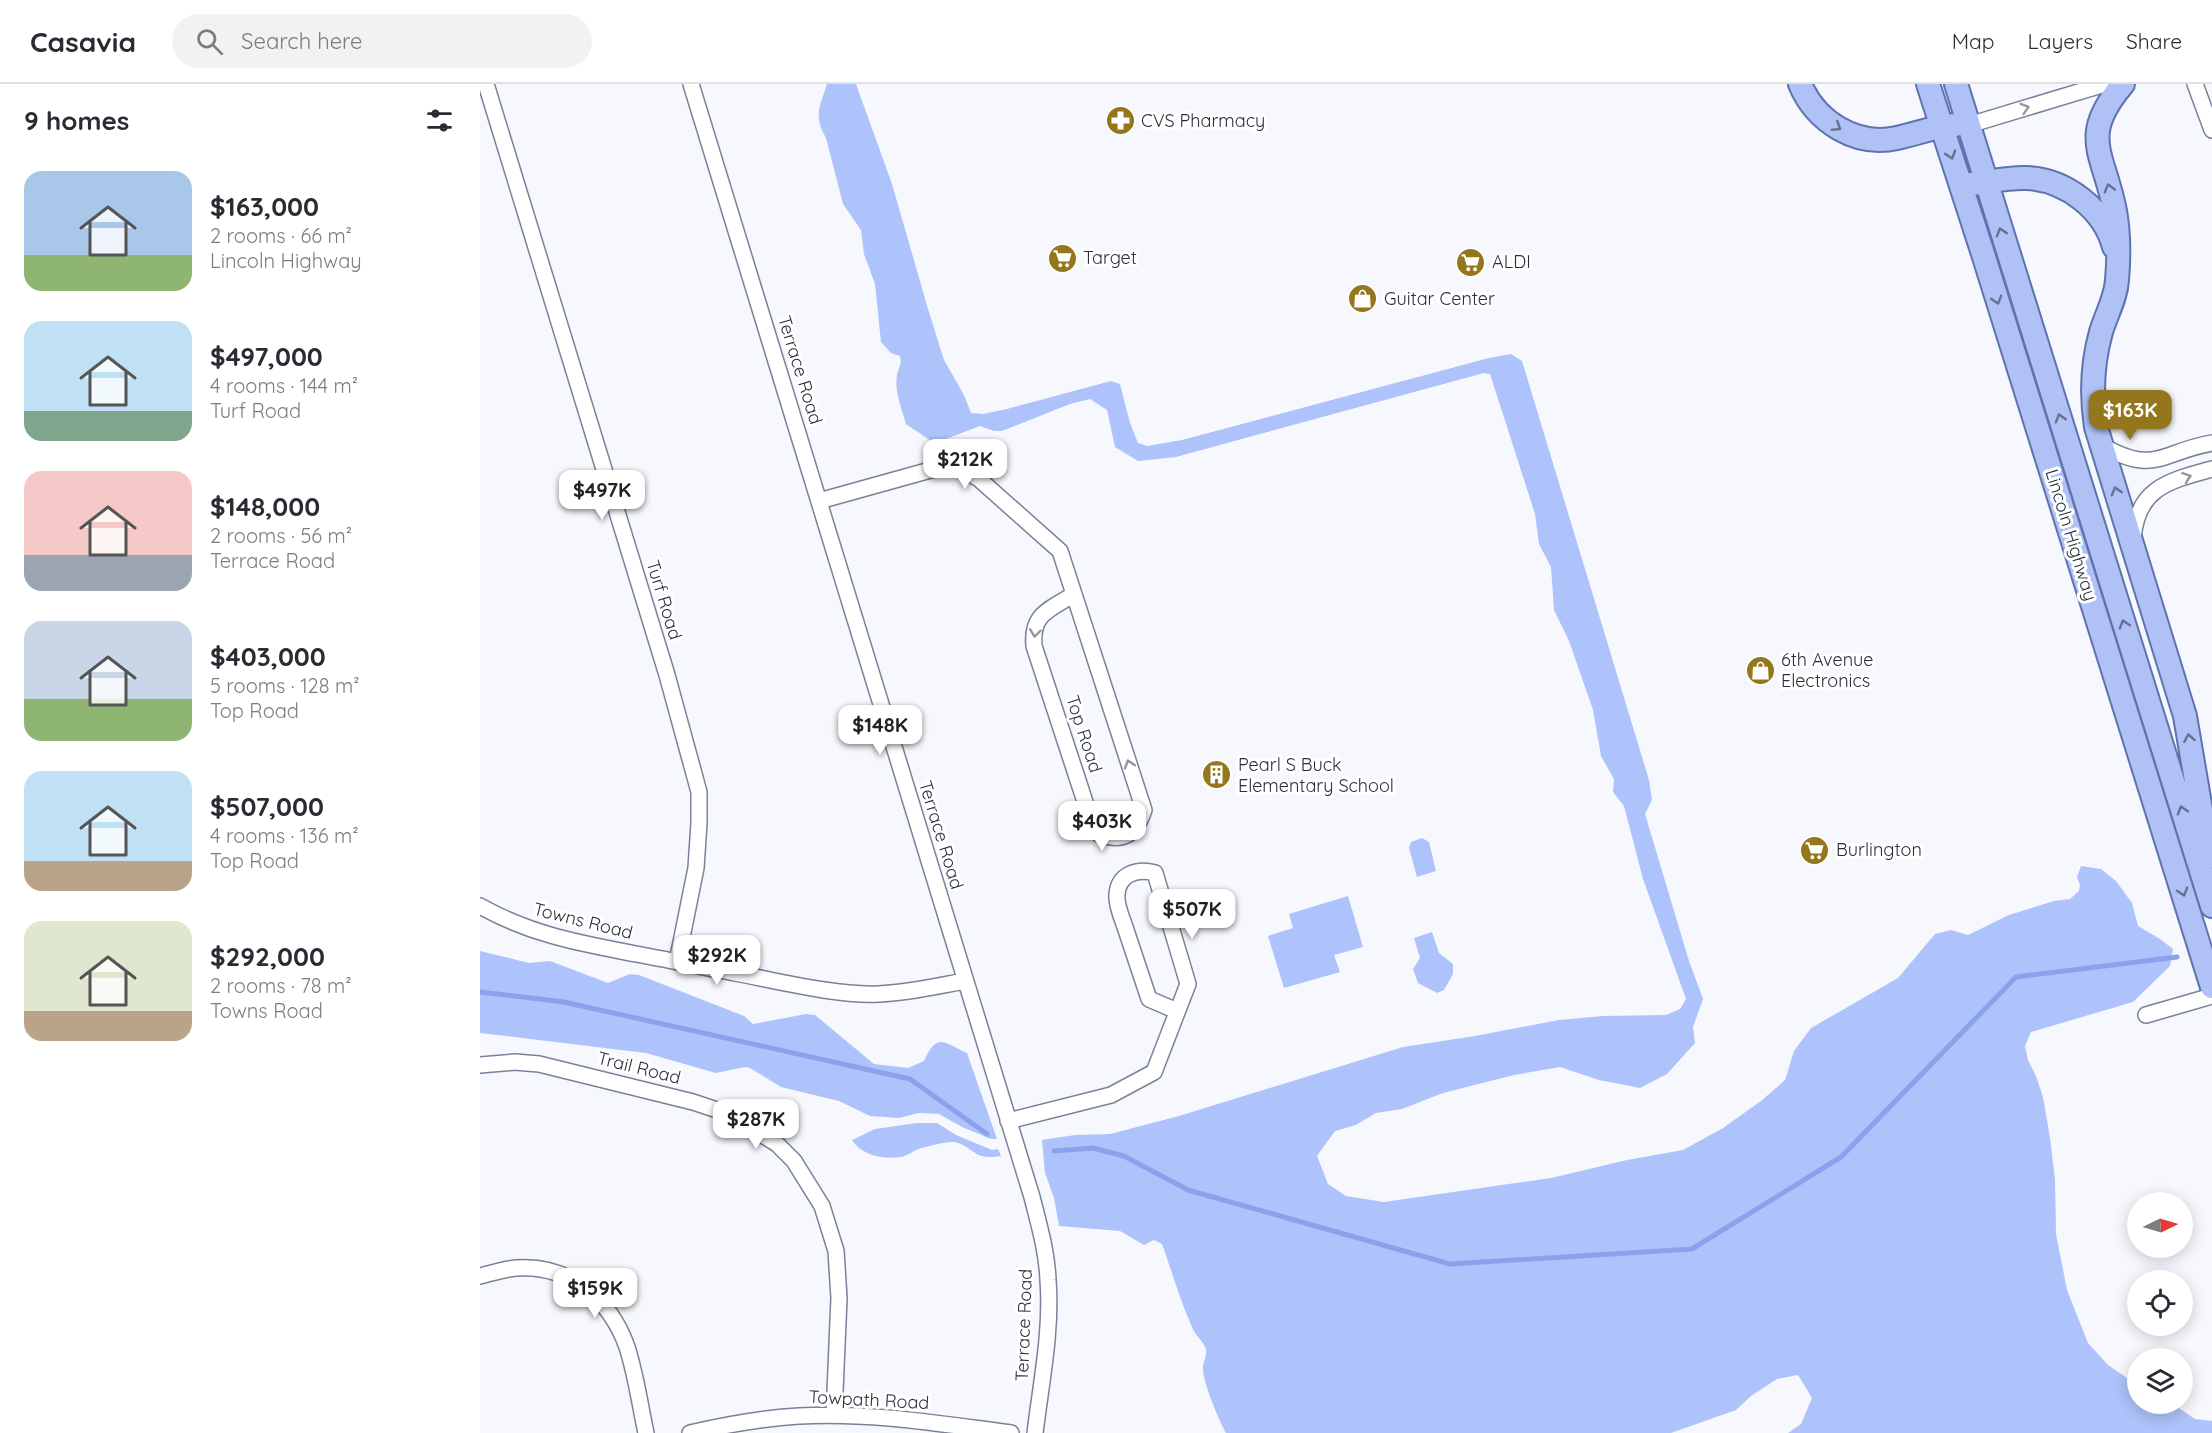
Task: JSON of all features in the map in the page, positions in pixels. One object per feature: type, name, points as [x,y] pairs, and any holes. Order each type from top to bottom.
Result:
[{"type":"main road","points":[[1800,84],[1820,115],[1846,133],[1860,137],[1878,140],[1894,139],[1941,126],[1969,125]]},
{"type":"main road","name":"Lincoln Highway","points":[[1928,84],[2212,987]]},
{"type":"main road","name":"Lincoln Highway","points":[[1956,84],[2212,906]]},
{"type":"main road","points":[[2123,84],[2103,110],[2097,130],[2098,150],[2118,227],[2115,292],[2101,332],[2093,375],[2093,410],[2101,445],[2185,716],[2212,879]]},
{"type":"main road","points":[[1960,184],[2030,178],[2059,186],[2073,193],[2090,207],[2105,226],[2112,239],[2117,266]]},
{"type":"street","name":"Turf Road","points":[[486,84],[667,675],[699,792],[696,868],[677,962]]},
{"type":"street","name":"Terrace Road","points":[[691,84],[1032,1197],[1045,1251],[1048,1281],[1046,1341],[1035,1433]]},
{"type":"street","points":[[1969,125],[2105,84]]},
{"type":"street","points":[[2195,84],[2212,130]]},
{"type":"street","points":[[2101,445],[2117,454],[2141,461],[2165,458],[2212,443]]},
{"type":"street","name":"Top Road","points":[[819,501],[952,464],[979,479],[1060,551],[1074,594],[1144,810],[1140,822],[1132,832],[1112,838],[1099,834],[1089,814],[1034,646],[1033,633],[1038,618],[1074,594]]},
{"type":"street","points":[[2133,545],[2137,514],[2142,502],[2151,493],[2162,486],[2212,469]]},
{"type":"street","points":[[1008,1121],[1111,1095],[1154,1072],[1188,984],[1155,873],[1144,870],[1133,872],[1125,877],[1116,897],[1123,920],[1149,999],[1177,1011]]},
{"type":"street","name":"Towns Road","points":[[480,906],[503,919],[543,934],[593,946],[856,993],[879,994],[912,991],[965,981]]},
{"type":"street","points":[[2146,1015],[2212,996]]},
{"type":"street","name":"Trail Road","points":[[480,1065],[515,1062],[539,1064],[693,1102],[729,1114],[777,1144],[802,1173],[822,1206],[836,1251],[839,1298],[834,1415]]},
{"type":"street","points":[[480,1276],[518,1268],[555,1272],[572,1278],[605,1305],[615,1319],[627,1347],[646,1433]]},
{"type":"street","name":"Towpath Road","points":[[690,1433],[776,1418],[834,1415],[902,1419],[1011,1433]]},
{"type":"shaded area","points":[[827,84],[856,84],[892,184],[944,360],[964,395],[971,413],[983,414],[1007,409],[1111,381],[1120,384],[1130,423],[1138,443],[1147,446],[1182,440],[1489,358],[1511,354],[1522,361],[1649,780],[1652,800],[1645,814],[1689,961],[1703,999],[1693,1027],[1695,1043],[1667,1074],[1640,1088],[1599,1080],[1560,1067],[1514,1075],[1443,1093],[1402,1109],[1376,1113],[1356,1125],[1335,1131],[1317,1156],[1328,1184],[1346,1196],[1384,1202],[1551,1178],[1627,1160],[1683,1150],[1723,1128],[1761,1101],[1785,1080],[1794,1051],[1811,1028],[1898,978],[1935,934],[1951,930],[1968,935],[2009,915],[2054,901],[2070,899],[2079,891],[2080,885],[2077,877],[2081,866],[2101,869],[2116,881],[2132,903],[2138,926],[2173,949],[2170,966],[2133,1002],[2031,1032],[2025,1046],[2028,1060],[2043,1097],[2055,1179],[2056,1234],[2067,1290],[2088,1343],[2108,1365],[2127,1378],[2127,1414],[2188,1414],[2195,1419],[2212,1421],[2212,1433],[1788,1433],[1801,1424],[1812,1398],[1798,1375],[1777,1379],[1751,1396],[1736,1410],[1671,1433],[1226,1433],[1215,1410],[1203,1374],[1205,1347],[1193,1330],[1162,1244],[1154,1240],[1144,1245],[1120,1231],[1059,1226],[1054,1198],[1045,1173],[1042,1140],[1075,1135],[1110,1134],[1179,1116],[1403,1047],[1559,1020],[1603,1016],[1666,1015],[1680,1009],[1686,999],[1643,879],[1624,806],[1613,792],[1614,779],[1601,756],[1593,710],[1569,641],[1554,610],[1551,567],[1539,544],[1535,514],[1490,374],[1484,373],[1176,457],[1138,461],[1115,447],[1107,410],[1090,399],[1070,404],[1002,431],[980,426],[946,439],[931,441],[906,424],[897,387],[900,356],[891,353],[881,342],[875,284],[864,254],[861,230],[843,204],[820,123],[820,105]]},
{"type":"shaded area","points":[[1422,838],[1429,842],[1436,871],[1417,877],[1409,848],[1411,842]]},
{"type":"shaded area","points":[[1348,896],[1363,947],[1334,955],[1340,972],[1284,988],[1268,936],[1293,928],[1289,914]]},
{"type":"shaded area","points":[[1432,932],[1439,953],[1453,964],[1453,974],[1444,990],[1437,993],[1418,983],[1413,969],[1420,958],[1414,938]]},
{"type":"shaded area","points":[[480,951],[529,963],[550,961],[608,983],[630,974],[639,975],[744,1016],[753,1024],[806,1014],[815,1015],[874,1064],[908,1068],[924,1061],[937,1043],[946,1043],[967,1053],[997,1139],[991,1139],[962,1127],[939,1114],[919,1113],[899,1118],[870,1116],[839,1101],[781,1087],[750,1068],[716,1073],[646,1053],[480,1033]]},
{"type":"shaded area","points":[[917,1123],[937,1123],[956,1135],[992,1150],[998,1149],[1001,1156],[985,1157],[961,1144],[951,1142],[918,1149],[903,1156],[887,1158],[867,1153],[852,1140],[875,1129]]},
{"type":"waterway","points":[[1054,1151],[1093,1148],[1124,1156],[1188,1190],[1450,1264],[1692,1249],[1841,1157],[2016,977],[2177,957]]},
{"type":"waterway","points":[[480,992],[564,1002],[910,1079],[987,1134]]},
{"type":"place","name":"CVS Pharmacy","points":[[1120,121]]},
{"type":"place","name":"Target","points":[[1062,258]]},
{"type":"place","name":"ALDI","points":[[1471,262]]},
{"type":"place","name":"Guitar Center","points":[[1363,299]]},
{"type":"place","name":"6th Avenue Electronics","points":[[1760,670]]},
{"type":"place","name":"Pearl S Buck Elementary School","points":[[1217,775]]},
{"type":"place","name":"Burlington","points":[[1815,850]]}]
